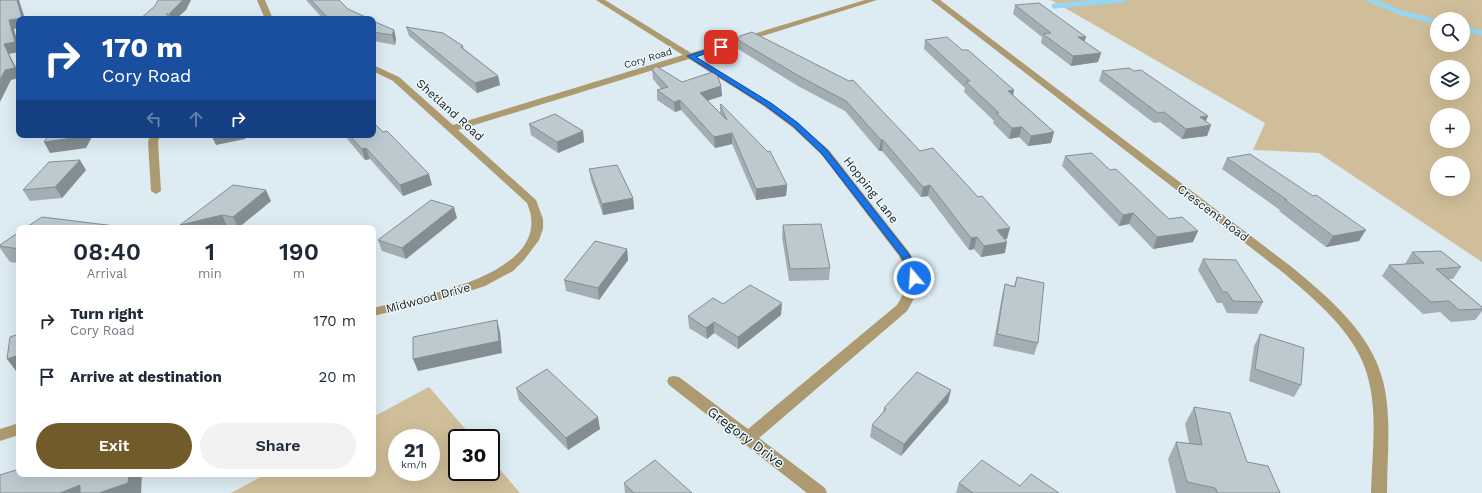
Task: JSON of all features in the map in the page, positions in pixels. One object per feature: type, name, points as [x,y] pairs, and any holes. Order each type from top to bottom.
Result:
[{"type":"street","points":[[261,0],[268,16]]},
{"type":"street","name":"Hopping Lane","points":[[600,0],[768,105],[795,125],[825,152],[905,255],[910,265],[914,278],[910,295],[902,308],[748,438]]},
{"type":"street","name":"Cory Road","points":[[451,129],[873,0]]},
{"type":"street","name":"Crescent Road","points":[[935,0],[1289,271],[1321,298],[1346,325],[1363,349],[1372,368],[1376,386],[1379,427],[1379,493]]},
{"type":"street","name":"Shetland Road","points":[[376,69],[396,78],[505,178]]},
{"type":"street","points":[[154,138],[153,142],[156,191]]},
{"type":"street","name":"Midwood Drive","points":[[376,311],[458,291],[485,282],[509,268],[525,253],[534,238],[538,226],[537,212],[532,202],[505,178]]},
{"type":"street","name":"Gregory Drive","points":[[674,381],[819,493]]},
{"type":"street","points":[[0,435],[16,430]]},
{"type":"shaded area","points":[[1051,0],[1482,0],[1482,262],[1319,153],[1253,150],[1265,123]]},
{"type":"shaded area","points":[[429,387],[465,429],[448,429],[448,481],[500,481],[500,470],[520,493],[231,493],[260,477],[376,477],[376,415]]},
{"type":"building","points":[[0,0],[17,0],[21,16],[16,16],[16,19],[9,20],[15,42],[4,44],[15,68],[5,70],[0,80]]},
{"type":"building","points":[[158,0],[183,0],[169,14],[166,14],[169,16],[143,16],[155,6]]},
{"type":"building","points":[[311,0],[339,0],[348,9],[363,16],[326,16]]},
{"type":"building","points":[[1039,3],[1086,37],[1078,37],[1101,53],[1073,56],[1043,34],[1051,33],[1015,5]]},
{"type":"building","points":[[376,22],[394,30],[392,35],[376,32]]},
{"type":"building","points":[[406,27],[443,33],[463,46],[461,47],[498,76],[475,83]]},
{"type":"building","points":[[752,32],[849,81],[853,80],[920,151],[933,148],[978,197],[982,196],[1010,228],[997,230],[1007,242],[984,246],[977,237],[971,238],[930,185],[923,187],[883,140],[881,140],[846,101],[799,76],[738,40],[740,36]]},
{"type":"building","points":[[947,37],[962,50],[968,50],[1014,90],[1008,91],[1054,132],[1031,136],[1022,127],[1012,128],[996,113],[999,113],[966,82],[970,81],[925,40]]},
{"type":"building","points":[[656,66],[682,82],[716,71],[721,86],[700,93],[727,120],[720,105],[721,104],[768,152],[770,151],[787,185],[756,189],[732,133],[714,137],[680,100],[674,102],[657,90],[668,87],[652,70]]},
{"type":"building","points":[[1129,68],[1134,71],[1141,70],[1208,116],[1200,117],[1211,125],[1186,129],[1164,112],[1158,113],[1102,71]]},
{"type":"building","points":[[555,114],[583,131],[557,142],[529,124]]},
{"type":"building","points":[[376,125],[383,132],[387,131],[429,174],[400,185],[366,148],[362,149],[352,138],[376,138]]},
{"type":"building","points":[[47,138],[73,138],[44,142]]},
{"type":"building","points":[[1092,153],[1110,170],[1116,169],[1169,219],[1182,217],[1198,231],[1157,237],[1133,213],[1123,215],[1065,156]]},
{"type":"building","points":[[1250,154],[1313,196],[1316,195],[1366,230],[1333,236],[1285,200],[1287,200],[1227,158]]},
{"type":"building","points":[[80,160],[55,187],[23,190],[49,162]]},
{"type":"building","points":[[617,165],[633,198],[602,204],[589,169]]},
{"type":"building","points":[[233,185],[266,190],[233,217],[222,215],[180,225]]},
{"type":"building","points":[[431,200],[454,207],[402,248],[378,240]]},
{"type":"building","points":[[42,217],[107,225],[30,225]]},
{"type":"building","points":[[821,224],[830,268],[790,269],[783,225]]},
{"type":"building","points":[[16,234],[16,249],[0,245]]},
{"type":"building","points":[[595,241],[627,249],[598,288],[564,280]]},
{"type":"building","points":[[1441,251],[1461,267],[1436,269],[1482,307],[1482,309],[1459,310],[1449,301],[1431,302],[1389,265],[1424,263],[1412,252]]},
{"type":"building","points":[[1203,259],[1236,260],[1263,302],[1233,301],[1227,292],[1223,292]]},
{"type":"building","points":[[1017,277],[1044,283],[1038,343],[997,334],[1005,284],[1015,287]]},
{"type":"building","points":[[750,285],[782,303],[738,337],[714,322],[706,328],[688,316],[713,298],[723,304]]},
{"type":"building","points":[[497,320],[499,341],[413,359],[413,337]]},
{"type":"building","points":[[1260,334],[1304,348],[1301,385],[1255,369]]},
{"type":"building","points":[[16,335],[16,356],[7,359],[10,337]]},
{"type":"building","points":[[547,369],[598,417],[566,438],[516,388]]},
{"type":"building","points":[[917,372],[951,390],[904,444],[872,425],[886,409],[884,408]]},
{"type":"building","points":[[1194,407],[1230,413],[1247,462],[1268,466],[1280,493],[1218,493],[1215,488],[1187,482],[1176,442],[1202,445]]},
{"type":"building","points":[[655,460],[692,493],[634,493],[624,483]]},
{"type":"building","points":[[982,460],[1020,486],[1031,474],[1059,493],[973,493],[959,483]]},
{"type":"building","points":[[16,470],[16,477],[129,477],[128,483],[99,493],[80,493],[80,485],[60,493],[0,493],[0,475]]},
{"type":"waterway","points":[[1054,6],[1124,0]]},
{"type":"waterway","points":[[1370,0],[1402,13],[1430,20]]},
{"type":"waterway","points":[[1470,30],[1482,33]]},
{"type":"route","points":[[721,47],[691,56],[768,105],[795,125],[825,152],[905,255],[914,278]]}]
